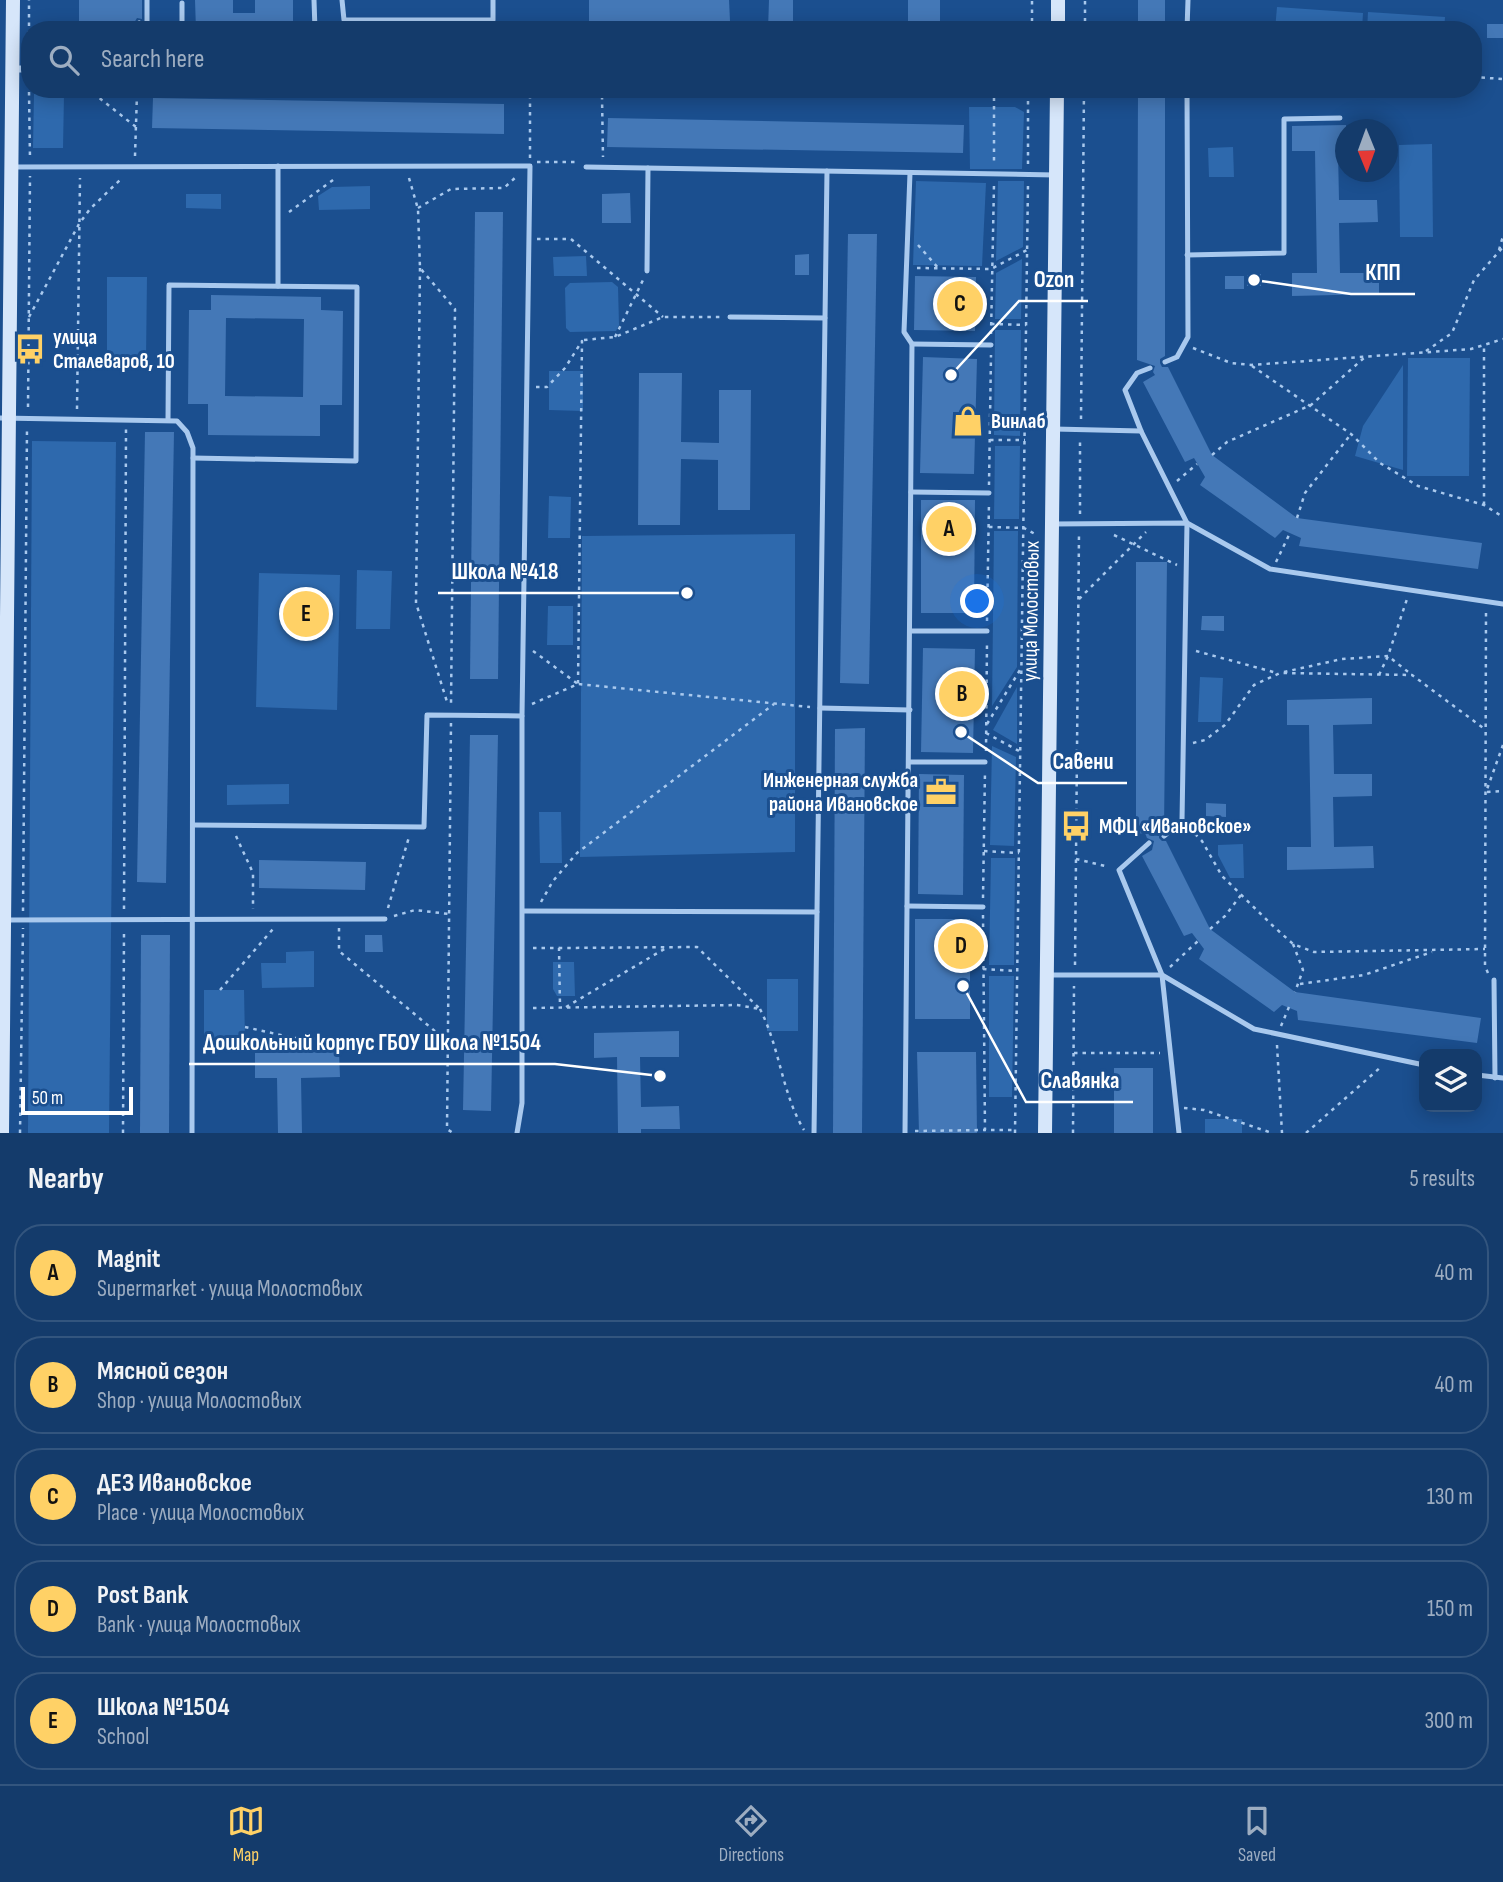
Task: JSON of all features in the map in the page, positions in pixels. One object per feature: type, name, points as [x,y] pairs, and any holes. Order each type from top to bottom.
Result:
[{"type":"main road","points":[[2,1133],[4,418],[13,0]]},
{"type":"main road","points":[[1058,0],[1058,21]]},
{"type":"main road","name":"улица Молостовых","points":[[1045,1133],[1058,98]]},
{"type":"street","points":[[12,69],[21,69]]},
{"type":"lane","points":[[146,21],[147,0]]},
{"type":"lane","points":[[314,0],[314,21]]},
{"type":"lane","points":[[342,0],[344,20],[493,20],[493,0]]},
{"type":"lane","points":[[1187,21],[1188,0]]},
{"type":"lane","points":[[182,2],[182,21]]},
{"type":"lane","points":[[1165,362],[1177,357],[1188,337],[1187,98]]},
{"type":"lane","points":[[1187,255],[1284,253],[1284,119],[1340,118]]},
{"type":"lane","points":[[11,166],[530,166],[522,709],[522,1103],[517,1133]]},
{"type":"lane","points":[[278,166],[278,286]]},
{"type":"lane","points":[[586,167],[1057,175]]},
{"type":"lane","points":[[648,168],[648,271]]},
{"type":"lane","points":[[814,1133],[827,171]]},
{"type":"lane","points":[[905,1132],[912,344],[904,332],[910,173]]},
{"type":"lane","points":[[168,421],[169,285],[357,287],[356,461],[193,458]]},
{"type":"lane","points":[[730,317],[825,318]]},
{"type":"lane","points":[[912,344],[991,345]]},
{"type":"lane","points":[[1150,368],[1137,373],[1125,390],[1141,431],[1187,523],[1182,821],[1164,836]]},
{"type":"lane","points":[[4,418],[177,421],[187,432],[193,448],[192,1133]]},
{"type":"lane","points":[[1054,429],[1141,431]]},
{"type":"lane","points":[[911,492],[989,493]]},
{"type":"lane","points":[[1053,524],[1187,523],[1272,570],[1503,604]]},
{"type":"lane","points":[[910,631],[987,631]]},
{"type":"lane","points":[[820,708],[910,710]]},
{"type":"lane","points":[[193,825],[424,827],[427,715],[522,716]]},
{"type":"lane","points":[[909,762],[985,762]]},
{"type":"lane","points":[[1149,843],[1119,870],[1162,975],[1179,1133]]},
{"type":"lane","points":[[908,906],[983,907]]},
{"type":"lane","points":[[523,911],[817,912]]},
{"type":"lane","points":[[2,930],[23,920],[385,919]]},
{"type":"lane","points":[[1048,975],[1162,975],[1254,1029],[1419,1064]]},
{"type":"lane","points":[[1494,979],[1495,1078]]},
{"type":"lane","points":[[1482,1077],[1503,1079]]},
{"type":"path","points":[[29,0],[30,21]]},
{"type":"path","points":[[1032,0],[1032,21]]},
{"type":"path","points":[[1085,0],[1085,21]]},
{"type":"path","points":[[1482,78],[1503,79]]},
{"type":"path","points":[[20,1133],[29,98]]},
{"type":"path","points":[[99,98],[136,127]]},
{"type":"path","points":[[418,208],[451,189],[504,188],[530,166],[530,98]]},
{"type":"path","points":[[602,98],[603,167]]},
{"type":"path","points":[[1073,1133],[1084,98]]},
{"type":"path","points":[[1015,1133],[1028,101]]},
{"type":"path","points":[[278,221],[353,166]]},
{"type":"path","points":[[407,166],[418,208],[420,268],[416,603],[451,716]]},
{"type":"path","points":[[77,419],[80,167]]},
{"type":"path","points":[[28,318],[79,224]]},
{"type":"path","points":[[908,234],[939,269]]},
{"type":"path","points":[[1498,253],[1503,236]]},
{"type":"path","points":[[528,239],[571,239],[663,317]]},
{"type":"path","points":[[1423,352],[1452,333],[1474,280],[1503,247]]},
{"type":"path","points":[[906,268],[991,270],[1027,250]]},
{"type":"path","points":[[420,268],[455,309],[447,1129],[453,1133]]},
{"type":"path","points":[[615,337],[648,271]]},
{"type":"path","points":[[582,341],[615,337],[663,317],[730,317]]},
{"type":"path","points":[[991,324],[1026,325]]},
{"type":"path","points":[[1184,345],[1231,363],[1251,365],[1471,349],[1503,339]]},
{"type":"path","points":[[527,387],[547,387],[565,368],[582,341]]},
{"type":"path","points":[[578,684],[582,341]]},
{"type":"path","points":[[1484,345],[1484,505]]},
{"type":"path","points":[[1212,455],[1227,442],[1311,405],[1365,357]]},
{"type":"path","points":[[1251,365],[1351,434],[1380,463],[1418,486],[1484,505],[1503,517]]},
{"type":"path","points":[[123,1133],[126,420]]},
{"type":"path","points":[[1297,518],[1305,493],[1351,434]]},
{"type":"path","points":[[990,440],[1025,440]]},
{"type":"path","points":[[1169,488],[1197,464]]},
{"type":"path","points":[[1091,524],[1186,570]]},
{"type":"path","points":[[1079,598],[1155,524]]},
{"type":"path","points":[[989,527],[1024,528],[1035,534]]},
{"type":"path","points":[[1272,570],[1290,533]]},
{"type":"path","points":[[1379,675],[1410,590]]},
{"type":"path","points":[[1486,602],[1485,966],[1494,989]]},
{"type":"path","points":[[523,644],[578,684]]},
{"type":"path","points":[[1185,648],[1280,673],[1412,675]]},
{"type":"path","points":[[1183,746],[1205,740],[1225,725],[1254,685],[1280,673],[1342,659],[1388,656],[1486,730]]},
{"type":"path","points":[[985,727],[1021,670]]},
{"type":"path","points":[[522,709],[578,684],[820,708]]},
{"type":"path","points":[[536,911],[553,881],[577,853],[774,704]]},
{"type":"path","points":[[986,733],[1019,751]]},
{"type":"path","points":[[1486,792],[1503,745]]},
{"type":"path","points":[[1486,792],[1503,791]]},
{"type":"path","points":[[1182,821],[1202,841],[1222,876],[1293,944],[1314,952],[1485,949]]},
{"type":"path","points":[[230,825],[253,873],[253,920]]},
{"type":"path","points":[[385,919],[412,827]]},
{"type":"path","points":[[984,851],[1019,853]]},
{"type":"path","points":[[1076,859],[1119,870]]},
{"type":"path","points":[[1210,929],[1241,895]]},
{"type":"path","points":[[385,919],[415,910],[449,914]]},
{"type":"path","points":[[220,990],[281,919]]},
{"type":"path","points":[[338,919],[339,951],[448,1042]]},
{"type":"path","points":[[1162,975],[1198,941]]},
{"type":"path","points":[[1293,944],[1303,970],[1295,992]]},
{"type":"path","points":[[566,1007],[669,947]]},
{"type":"path","points":[[523,948],[697,947],[760,1009],[772,1031],[796,1117],[806,1133]]},
{"type":"path","points":[[559,948],[560,1007]]},
{"type":"path","points":[[1300,984],[1364,975],[1434,951]]},
{"type":"path","points":[[983,969],[1017,971]]},
{"type":"path","points":[[522,1008],[737,1005],[760,1009]]},
{"type":"path","points":[[1282,1133],[1277,1034],[1289,1007]]},
{"type":"path","points":[[245,1027],[294,1038],[448,1042]]},
{"type":"path","points":[[1074,1053],[1171,1053]]},
{"type":"path","points":[[1306,1133],[1392,1058]]},
{"type":"path","points":[[1177,1108],[1204,1110],[1272,1133]]},
{"type":"path","points":[[905,1132],[985,1130]]},
{"type":"shaded area","points":[[1277,7],[1363,13],[1363,21],[1276,21]]},
{"type":"shaded area","points":[[1368,12],[1445,17],[1445,21],[1368,21]]},
{"type":"shaded area","points":[[34,98],[64,98],[63,148],[33,148]]},
{"type":"shaded area","points":[[969,107],[1015,107],[1024,112],[1022,169],[970,169]]},
{"type":"shaded area","points":[[1432,144],[1433,237],[1400,237],[1399,145]]},
{"type":"shaded area","points":[[1233,147],[1234,177],[1209,177],[1208,148]]},
{"type":"shaded area","points":[[916,181],[986,183],[982,266],[913,265]]},
{"type":"shaded area","points":[[998,181],[1024,181],[1023,247],[996,261]]},
{"type":"shaded area","points":[[370,186],[370,209],[319,210],[318,196],[332,187]]},
{"type":"shaded area","points":[[186,194],[221,194],[221,209],[186,208]]},
{"type":"shaded area","points":[[586,256],[587,276],[554,276],[553,257]]},
{"type":"shaded area","points":[[1022,259],[1021,319],[995,319],[996,273]]},
{"type":"shaded area","points":[[107,277],[147,277],[146,358],[107,358]]},
{"type":"shaded area","points":[[612,282],[618,287],[619,325],[616,331],[570,332],[566,328],[565,288],[570,283]]},
{"type":"shaded area","points":[[995,330],[1021,330],[1020,436],[994,435]]},
{"type":"shaded area","points":[[1408,358],[1470,358],[1469,476],[1407,476]]},
{"type":"shaded area","points":[[1403,365],[1403,470],[1355,456],[1363,426]]},
{"type":"shaded area","points":[[549,371],[583,371],[583,411],[549,410]]},
{"type":"shaded area","points":[[32,441],[116,442],[109,1133],[28,1133]]},
{"type":"shaded area","points":[[995,446],[1020,446],[1019,519],[994,519]]},
{"type":"shaded area","points":[[549,496],[571,497],[570,538],[548,538]]},
{"type":"shaded area","points":[[994,531],[1018,531],[1017,667],[992,706]]},
{"type":"shaded area","points":[[795,534],[795,852],[580,857],[582,536]]},
{"type":"shaded area","points":[[357,570],[392,571],[390,629],[356,629]]},
{"type":"shaded area","points":[[259,573],[340,575],[337,710],[256,707]]},
{"type":"shaded area","points":[[548,606],[573,606],[573,645],[547,645]]},
{"type":"shaded area","points":[[1200,677],[1223,678],[1221,722],[1198,722]]},
{"type":"shaded area","points":[[1017,687],[1017,744],[993,730]]},
{"type":"shaded area","points":[[992,746],[1016,757],[1014,846],[990,845]]},
{"type":"shaded area","points":[[289,784],[289,804],[227,805],[227,785]]},
{"type":"shaded area","points":[[539,812],[561,812],[562,863],[540,863]]},
{"type":"shaded area","points":[[1243,844],[1244,878],[1230,878],[1218,855],[1218,845]]},
{"type":"shaded area","points":[[991,858],[1015,858],[1014,965],[989,965]]},
{"type":"shaded area","points":[[314,951],[314,987],[262,988],[261,963],[286,963],[286,952]]},
{"type":"shaded area","points":[[553,962],[574,962],[575,996],[557,996],[553,989]]},
{"type":"shaded area","points":[[989,976],[1014,976],[1012,1097],[989,1097]]},
{"type":"shaded area","points":[[767,979],[798,979],[798,1031],[767,1031]]},
{"type":"shaded area","points":[[204,990],[244,990],[245,1039],[204,1039]]},
{"type":"shaded area","points":[[1205,1119],[1242,1119],[1242,1133],[1205,1133]]},
{"type":"building","points":[[79,0],[142,0],[142,19],[79,21]]},
{"type":"building","points":[[195,0],[233,0],[233,13],[255,13],[255,0],[293,0],[293,21],[196,21]]},
{"type":"building","points":[[589,0],[729,0],[730,21],[589,21]]},
{"type":"building","points":[[769,0],[793,0],[793,21],[768,21]]},
{"type":"building","points":[[908,0],[940,0],[940,21],[908,21]]},
{"type":"building","points":[[1138,0],[1165,0],[1165,21],[1138,21]]},
{"type":"building","points":[[1487,24],[1503,24],[1503,38],[1487,38]]},
{"type":"building","points":[[153,98],[504,104],[504,134],[152,128]]},
{"type":"building","points":[[1138,98],[1165,98],[1165,356],[1160,359],[1160,363],[1162,367],[1168,367],[1212,455],[1297,518],[1482,543],[1478,569],[1299,546],[1301,538],[1283,530],[1275,538],[1200,485],[1205,477],[1194,458],[1185,462],[1143,382],[1155,375],[1155,366],[1137,360]]},
{"type":"building","points":[[608,118],[964,125],[963,153],[607,147]]},
{"type":"building","points":[[1335,125],[1335,182],[1339,182],[1339,200],[1377,200],[1378,222],[1339,223],[1340,273],[1379,273],[1379,294],[1292,296],[1292,273],[1317,273],[1315,151],[1292,151],[1292,126]]},
{"type":"building","points":[[630,193],[631,223],[602,223],[602,194]]},
{"type":"building","points":[[475,212],[503,212],[498,679],[470,679]]},
{"type":"building","points":[[848,234],[877,234],[869,684],[840,683]]},
{"type":"building","points":[[809,254],[809,275],[795,275],[795,255]]},
{"type":"building","points":[[1261,274],[1261,286],[1247,286],[1247,275]]},
{"type":"building","points":[[915,276],[976,277],[975,331],[914,330]]},
{"type":"building","points":[[1225,276],[1244,276],[1244,289],[1225,289]]},
{"type":"building","points":[[211,295],[321,297],[321,310],[343,311],[342,405],[320,405],[320,436],[208,435],[208,404],[188,404],[189,310],[211,310]],"holes":[[[226,318],[304,319],[303,397],[225,396]]]},
{"type":"building","points":[[923,357],[977,359],[974,474],[920,473]]},
{"type":"building","points":[[639,373],[682,373],[681,442],[719,443],[719,390],[751,390],[750,510],[718,510],[718,460],[681,459],[680,525],[638,525]]},
{"type":"building","points":[[145,432],[174,432],[166,883],[137,882]]},
{"type":"building","points":[[921,500],[975,500],[974,613],[921,613]]},
{"type":"building","points":[[1136,562],[1167,562],[1164,829],[1159,838],[1166,841],[1210,929],[1295,992],[1481,1018],[1477,1043],[1298,1020],[1297,1011],[1282,1005],[1274,1012],[1199,959],[1204,949],[1192,933],[1184,936],[1142,856],[1152,850],[1154,841],[1147,838],[1145,833],[1136,834]]},
{"type":"building","points":[[1202,616],[1224,616],[1224,631],[1201,630]]},
{"type":"building","points":[[923,648],[975,649],[973,753],[921,752]]},
{"type":"building","points":[[1372,698],[1372,724],[1333,725],[1334,774],[1372,774],[1372,796],[1333,797],[1334,847],[1373,846],[1374,868],[1287,870],[1287,847],[1311,847],[1309,725],[1287,725],[1287,700]]},
{"type":"building","points":[[865,728],[862,1133],[833,1133],[835,729]]},
{"type":"building","points":[[470,735],[498,735],[491,1111],[463,1110]]},
{"type":"building","points":[[919,774],[964,775],[963,895],[918,894]]},
{"type":"building","points":[[1206,803],[1226,804],[1226,817],[1206,816]]},
{"type":"building","points":[[259,860],[366,862],[365,890],[259,888]]},
{"type":"building","points":[[915,919],[970,919],[970,1019],[915,1019]]},
{"type":"building","points":[[141,935],[170,935],[169,1133],[140,1133]]},
{"type":"building","points":[[365,935],[382,935],[383,952],[365,952]]},
{"type":"building","points":[[679,1031],[679,1057],[640,1057],[641,1107],[679,1106],[680,1129],[641,1129],[641,1133],[618,1133],[617,1057],[594,1058],[594,1033]]},
{"type":"building","points":[[339,1052],[340,1077],[301,1078],[302,1133],[278,1133],[277,1078],[255,1078],[255,1053]]},
{"type":"building","points":[[917,1052],[976,1052],[977,1133],[919,1133]]},
{"type":"building","points":[[1114,1068],[1153,1068],[1153,1133],[1114,1133]]},
{"type":"place","name":"КПП","points":[[1254,280]]},
{"type":"place","name":"ДЕЗ Ивановское","points":[[960,304]]},
{"type":"place","name":"улица Сталеваров, 10","points":[[30,349]]},
{"type":"place","name":"Ozon","points":[[951,375]]},
{"type":"place","name":"Винлаб","points":[[968,421]]},
{"type":"place","name":"Magnit","points":[[949,529]]},
{"type":"place","name":"Школа №418","points":[[687,593]]},
{"type":"place","name":"Школа №1504","points":[[306,614]]},
{"type":"place","name":"Мясной сезон","points":[[962,694]]},
{"type":"place","name":"Савени","points":[[961,732]]},
{"type":"place","name":"Инженерная служба района Ивановское","points":[[941,792]]},
{"type":"place","name":"МФЦ «Ивановское»","points":[[1076,826]]},
{"type":"place","name":"Post Bank","points":[[961,946]]},
{"type":"place","name":"Славянка","points":[[963,986]]},
{"type":"place","name":"Дошкольный корпус ГБОУ Школа №1504","points":[[660,1076]]}]
